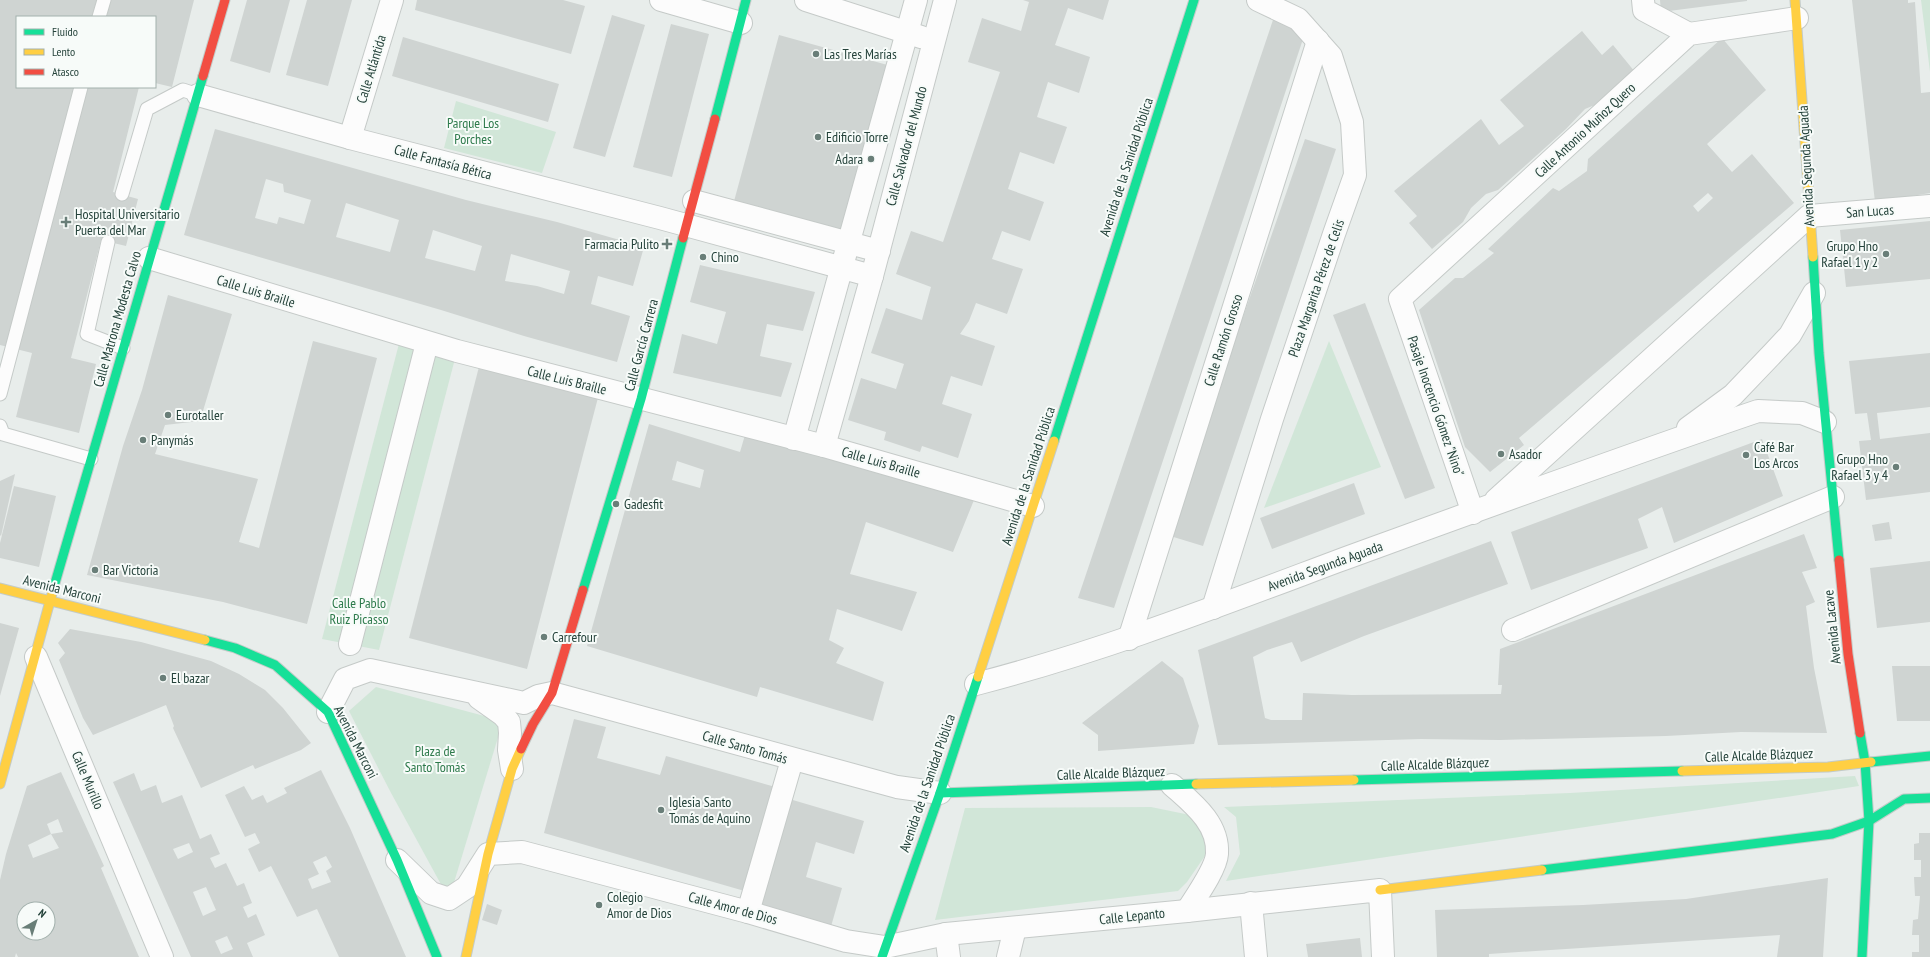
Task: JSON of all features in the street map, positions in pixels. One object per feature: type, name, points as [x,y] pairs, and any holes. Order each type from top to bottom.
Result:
[{"type":"street","name":"Calle Matrona Modesta Calvo","points":[[50,600],[225,0]]},
{"type":"street","name":"Calle Atlántida","points":[[350,138],[392,0]]},
{"type":"street","points":[[661,0],[741,23]]},
{"type":"street","name":"Calle García Carrera","points":[[552,693],[641,399],[688,226],[746,0]]},
{"type":"street","points":[[806,0],[934,41]]},
{"type":"street","name":"Calle Salvador del Mundo","points":[[794,439],[916,0]]},
{"type":"street","name":"Avenida de la Sanidad Pública","points":[[883,952],[940,793],[976,684],[1194,0]]},
{"type":"street","name":"Plaza Margarita Pérez de Celis","points":[[1213,608],[1277,404],[1355,175],[1352,122],[1331,56],[1298,19],[1258,0]]},
{"type":"street","points":[[1643,0],[1644,10],[1689,34],[1796,9]]},
{"type":"street","name":"Calle Salvador del Mundo","points":[[824,446],[879,251],[934,41],[939,2]]},
{"type":"street","name":"Avenida Segunda Aguada","points":[[1671,440],[1733,395],[1790,335],[1814,293],[1796,9]]},
{"type":"street","name":"Calle Antonio Muñoz Quero","points":[[1400,300],[1689,34]]},
{"type":"street","name":"Calle Ramón Grosso","points":[[1129,639],[1318,41]]},
{"type":"street","name":"Calle Fantasía Bética","points":[[198,94],[350,138],[688,226]]},
{"type":"street","points":[[694,201],[879,251]]},
{"type":"street","name":"San Lucas","points":[[1809,216],[1930,206]]},
{"type":"street","points":[[1480,510],[1809,216]]},
{"type":"street","points":[[688,226],[872,276]]},
{"type":"street","name":"Calle Luis Braille","points":[[149,258],[427,343],[824,446],[1033,506]]},
{"type":"street","name":"Avenida Lacave","points":[[1814,293],[1848,654],[1865,762],[1869,821],[1862,957]]},
{"type":"street","name":"Pasaje Inocencio Gómez \"Nino\"","points":[[1400,300],[1480,510]]},
{"type":"street","points":[[350,644],[427,343]]},
{"type":"street","name":"Avenida Segunda Aguada","points":[[976,684],[1049,664],[1129,639],[1671,440],[1758,411],[1802,413],[1825,422]]},
{"type":"street","points":[[1513,630],[1833,497]]},
{"type":"street","name":"Avenida Marconi","points":[[0,588],[235,648],[275,665],[328,712],[397,860],[437,957]]},
{"type":"street","points":[[0,784],[36,657],[50,600]]},
{"type":"street","name":"Calle Murillo","points":[[36,657],[162,957]]},
{"type":"street","points":[[328,712],[345,679],[370,670],[524,703],[538,696],[552,693]]},
{"type":"street","points":[[475,693],[482,701],[503,714],[509,722],[509,750],[512,769]]},
{"type":"street","points":[[466,957],[488,854],[512,769],[533,724],[552,693]]},
{"type":"street","name":"Calle Santo Tomás","points":[[552,693],[792,760],[897,787],[940,793]]},
{"type":"street","name":"Calle Alcalde Blázquez","points":[[940,793],[1172,785],[1828,767],[1930,756]]},
{"type":"street","points":[[748,912],[792,760]]},
{"type":"street","points":[[1172,785],[1199,808],[1214,831],[1217,855],[1205,884],[1187,911]]},
{"type":"street","points":[[1382,957],[1380,890],[1832,834],[1869,821],[1904,799],[1930,798]]},
{"type":"street","name":"Calle Amor de Dios","points":[[488,854],[522,852],[748,912],[883,952]]},
{"type":"street","points":[[397,860],[431,893],[449,899],[467,887],[488,854]]},
{"type":"street","name":"Calle Lepanto","points":[[883,952],[946,934],[1187,911],[1380,890]]},
{"type":"street","points":[[1251,903],[1256,957]]},
{"type":"street","points":[[1008,957],[1015,928]]},
{"type":"street","points":[[946,934],[949,957]]},
{"type":"lane","points":[[99,16],[104,0]]},
{"type":"lane","points":[[0,394],[81,88]]},
{"type":"lane","points":[[122,194],[147,109],[183,90],[198,94]]},
{"type":"lane","points":[[108,242],[87,334],[123,348]]},
{"type":"lane","points":[[0,426],[3,434],[91,459]]},
{"type":"green space","points":[[1921,0],[1930,0],[1930,72]]},
{"type":"green space","name":"Parque Los Porches","points":[[456,101],[556,132],[542,173],[444,148]]},
{"type":"green space","name":"Calle Pablo Ruiz Picasso","points":[[401,336],[457,351],[379,650],[322,639]]},
{"type":"green space","points":[[1329,341],[1381,467],[1264,508]]},
{"type":"green space","name":"Plaza de Santo Tomás","points":[[376,687],[503,721],[449,899],[390,791],[349,711]]},
{"type":"green space","points":[[1855,776],[1859,786],[1226,881],[1240,854],[1236,817],[1224,807],[1570,793]]},
{"type":"green space","points":[[1151,807],[1190,815],[1205,832],[1209,850],[1187,882],[1178,891],[935,920],[965,808]]},
{"type":"building","name":"Hospital Universitario Puerta del Mar","points":[[0,0],[194,0],[172,87],[156,83],[156,16],[16,16],[16,88],[139,88],[113,192],[138,199],[126,246],[101,240],[71,358],[96,364],[79,433],[16,417],[32,353],[0,345]]},
{"type":"building","points":[[247,0],[290,0],[270,73],[230,61]]},
{"type":"building","points":[[307,0],[352,0],[328,86],[286,75]]},
{"type":"building","points":[[417,0],[563,0],[585,6],[571,54],[415,10]]},
{"type":"building","points":[[1023,0],[1109,0],[1103,20],[1068,8],[1055,45],[1090,57],[1079,93],[1048,82],[1037,117],[1067,127],[1054,164],[1020,152],[1008,189],[1044,202],[1030,241],[1002,231],[992,259],[1023,269],[1007,314],[976,303],[969,321],[960,334],[995,346],[982,386],[951,376],[942,404],[972,414],[958,458],[922,446],[920,452],[884,440],[886,432],[848,420],[861,378],[896,389],[904,364],[871,353],[886,308],[922,320],[931,287],[896,274],[911,231],[943,242],[1000,72],[968,62],[982,18],[1021,31],[1029,2]]},
{"type":"building","points":[[1660,0],[1747,0],[1747,1],[1661,12]]},
{"type":"building","points":[[1852,0],[1908,0],[1908,3],[1915,2],[1921,93],[1930,92],[1930,193],[1875,202]]},
{"type":"building","points":[[612,15],[645,25],[605,157],[573,148]]},
{"type":"building","points":[[1274,17],[1305,33],[1114,608],[1078,598]]},
{"type":"building","points":[[671,24],[709,34],[672,177],[633,167]]},
{"type":"building","points":[[1582,31],[1602,55],[1613,45],[1635,72],[1602,102],[1585,109],[1566,129],[1498,190],[1486,194],[1471,208],[1463,222],[1432,249],[1409,223],[1417,216],[1394,191],[1481,119],[1499,145],[1524,126],[1500,100]]},
{"type":"building","name":"Edificio Torre","points":[[779,35],[902,69],[856,240],[733,205]]},
{"type":"building","points":[[403,37],[559,84],[548,122],[392,76]]},
{"type":"building","points":[[1722,38],[1766,90],[1707,144],[1732,172],[1752,154],[1794,203],[1519,438],[1524,445],[1490,472],[1465,447],[1419,310],[1455,278],[1463,278],[1494,253],[1488,249],[1553,188],[1559,191],[1587,171],[1588,159]],"holes":[[[1708,193],[1713,198],[1698,212],[1693,206]]]},
{"type":"building","points":[[215,129],[466,200],[557,222],[644,247],[633,286],[598,276],[591,304],[630,316],[617,362],[524,336],[441,310],[184,235]],"holes":[[[266,179],[283,184],[284,192],[311,200],[304,224],[279,217],[277,224],[255,218]],[[346,203],[399,220],[390,252],[336,237]],[[433,230],[482,246],[475,271],[425,258]],[[511,254],[570,271],[564,294],[537,286],[505,281]]]},
{"type":"building","points":[[1305,139],[1336,149],[1203,546],[1167,535]]},
{"type":"building","name":"Grupo Hno Rafael 1 y 2","points":[[1930,221],[1930,279],[1846,287],[1840,230]]},
{"type":"building","points":[[700,265],[815,292],[803,331],[767,324],[760,356],[792,363],[781,397],[673,373],[682,334],[717,344],[726,312],[690,302]]},
{"type":"building","points":[[168,295],[232,314],[200,421],[165,425],[155,454],[258,479],[239,542],[259,548],[313,341],[377,358],[307,624],[223,602],[87,575],[123,446],[142,390]]},
{"type":"building","points":[[1365,303],[1435,488],[1405,499],[1333,315]]},
{"type":"building","points":[[1930,353],[1930,407],[1877,413],[1880,439],[1930,433],[1930,492],[1866,500],[1859,441],[1871,440],[1867,413],[1855,414],[1849,361]]},
{"type":"building","points":[[481,359],[600,390],[527,669],[409,638]]},
{"type":"building","points":[[649,424],[740,452],[745,435],[831,457],[974,500],[953,552],[866,522],[850,574],[917,592],[902,631],[837,609],[829,640],[844,648],[836,663],[884,682],[873,721],[760,687],[757,697],[587,646]],"holes":[[[677,461],[704,470],[700,488],[672,480]]]},
{"type":"building","points":[[1762,439],[1783,496],[1674,543],[1662,507],[1638,519],[1648,548],[1531,590],[1511,532]]},
{"type":"building","points":[[15,474],[1,536],[0,481]]},
{"type":"building","points":[[1354,483],[1365,514],[1272,549],[1260,518]]},
{"type":"building","points":[[14,486],[56,496],[39,567],[0,558],[0,543]]},
{"type":"building","points":[[1889,522],[1892,539],[1875,541],[1872,525]]},
{"type":"building","points":[[1804,534],[1817,568],[1802,572],[1815,602],[1806,606],[1814,668],[1827,733],[1741,732],[1666,736],[1500,740],[1421,739],[1218,745],[1198,650],[1491,541],[1508,584],[1364,636],[1301,662],[1292,642],[1267,650],[1253,657],[1265,718],[1271,720],[1302,720],[1303,693],[1352,695],[1501,694],[1502,685],[1498,685],[1500,649]]},
{"type":"building","points":[[1930,561],[1930,622],[1877,628],[1870,568]]},
{"type":"building","points":[[0,623],[19,628],[0,696]]},
{"type":"building","points":[[70,629],[141,642],[211,661],[239,674],[265,690],[283,708],[311,743],[301,750],[255,769],[253,765],[201,788],[173,728],[174,726],[166,705],[93,735],[83,718],[59,660],[65,653],[58,643]]},
{"type":"building","points":[[1162,661],[1183,678],[1199,726],[1194,744],[1098,751],[1098,735],[1082,723]]},
{"type":"building","points":[[1892,666],[1930,666],[1930,721],[1897,721]]},
{"type":"building","name":"Iglesia Santo Tomás de Aquino","points":[[574,719],[606,727],[597,758],[660,775],[666,756],[779,788],[748,892],[544,833]]},
{"type":"building","points":[[321,770],[350,828],[406,957],[339,957],[317,909],[297,917],[271,866],[259,872],[248,849],[260,843],[255,833],[245,837],[225,795],[244,786],[252,800],[263,795],[267,803],[287,793],[284,788]],"holes":[[[326,856],[332,867],[326,871],[331,882],[312,889],[308,879],[319,874],[313,862]]]},
{"type":"building","points":[[61,772],[104,866],[101,868],[139,957],[18,957],[16,953],[15,957],[0,957],[0,880],[6,854],[27,786]],"holes":[[[58,819],[63,832],[51,834],[47,824]],[[51,834],[59,848],[33,858],[28,845]]]},
{"type":"building","points":[[134,773],[141,791],[156,785],[162,803],[182,795],[200,839],[211,834],[220,854],[210,858],[215,868],[226,863],[237,886],[244,883],[252,903],[243,907],[248,918],[256,914],[265,935],[247,943],[253,957],[191,957],[113,782]],"holes":[[[189,843],[193,852],[178,859],[173,849]],[[206,887],[216,910],[203,916],[193,892]],[[227,936],[233,949],[221,954],[215,941]]]},
{"type":"building","points":[[786,798],[864,821],[854,854],[816,842],[806,877],[842,888],[830,930],[753,907]]},
{"type":"building","points":[[1919,833],[1930,833],[1930,957],[1912,957],[1912,952],[1919,952],[1919,935],[1912,935],[1913,920],[1918,919],[1920,896],[1915,896],[1914,877],[1921,877],[1921,860],[1914,860],[1914,844],[1919,843]]},
{"type":"building","points":[[1828,878],[1823,957],[1777,957],[1780,935],[1489,954],[1489,957],[1437,957],[1435,910],[1583,905],[1686,899]]},
{"type":"building","points":[[487,904],[502,910],[497,925],[482,920]]},
{"type":"building","points":[[1360,938],[1362,957],[1308,957],[1306,944]]},
{"type":"traffic: fast","points":[[715,119],[746,0]]},
{"type":"traffic: fast","points":[[1054,441],[1194,0]]},
{"type":"traffic: fast","points":[[53,590],[203,76]]},
{"type":"traffic: fast","points":[[583,590],[641,399],[683,238]]},
{"type":"traffic: fast","points":[[1813,257],[1819,353],[1839,560]]},
{"type":"traffic: fast","points":[[205,640],[235,648],[275,665],[328,712],[397,860],[437,957]]},
{"type":"traffic: fast","points":[[882,957],[940,793],[978,677]]},
{"type":"traffic: fast","points":[[1860,733],[1865,762],[1869,821],[1862,957]]},
{"type":"traffic: fast","points":[[1871,762],[1930,756]]},
{"type":"traffic: fast","points":[[1354,780],[1682,771]]},
{"type":"traffic: fast","points":[[940,793],[1196,784]]},
{"type":"traffic: fast","points":[[1542,870],[1832,834],[1869,821],[1904,799],[1930,798]]},
{"type":"traffic: slow","points":[[1795,0],[1813,257]]},
{"type":"traffic: slow","points":[[978,677],[1054,441]]},
{"type":"traffic: slow","points":[[0,588],[205,640]]},
{"type":"traffic: slow","points":[[0,784],[53,590]]},
{"type":"traffic: slow","points":[[466,957],[488,854],[512,769],[521,749]]},
{"type":"traffic: slow","points":[[1682,771],[1828,767],[1871,762]]},
{"type":"traffic: slow","points":[[1196,784],[1354,780]]},
{"type":"traffic: slow","points":[[1380,890],[1542,870]]},
{"type":"traffic: jam","points":[[203,76],[225,0]]},
{"type":"traffic: jam","points":[[683,238],[715,119]]},
{"type":"traffic: jam","points":[[1839,560],[1848,654],[1860,733]]},
{"type":"traffic: jam","points":[[521,749],[533,724],[552,693],[583,590]]},
{"type":"place","name":"Las Tres Marías","points":[[816,54]]},
{"type":"place","name":"Edificio Torre","points":[[818,137]]},
{"type":"place","name":"Adara","points":[[871,159]]},
{"type":"place","name":"Hospital Universitario Puerta del Mar","points":[[66,222]]},
{"type":"place","name":"Farmacia Pulito","points":[[667,244]]},
{"type":"place","name":"Grupo Hno Rafael 1 y 2","points":[[1886,254]]},
{"type":"place","name":"Chino","points":[[703,257]]},
{"type":"place","name":"Eurotaller","points":[[168,415]]},
{"type":"place","name":"Panymás","points":[[143,440]]},
{"type":"place","name":"Asador","points":[[1501,454]]},
{"type":"place","name":"Café Bar Los Arcos","points":[[1746,455]]},
{"type":"place","name":"Grupo Hno Rafael 3 y 4","points":[[1896,467]]},
{"type":"place","name":"Gadesfit","points":[[616,504]]},
{"type":"place","name":"Bar Victoria","points":[[95,570]]},
{"type":"place","name":"Carrefour","points":[[544,637]]},
{"type":"place","name":"El bazar","points":[[163,678]]},
{"type":"place","name":"Iglesia Santo Tomás de Aquino","points":[[661,810]]},
{"type":"place","name":"Colegio Amor de Dios","points":[[599,905]]}]
